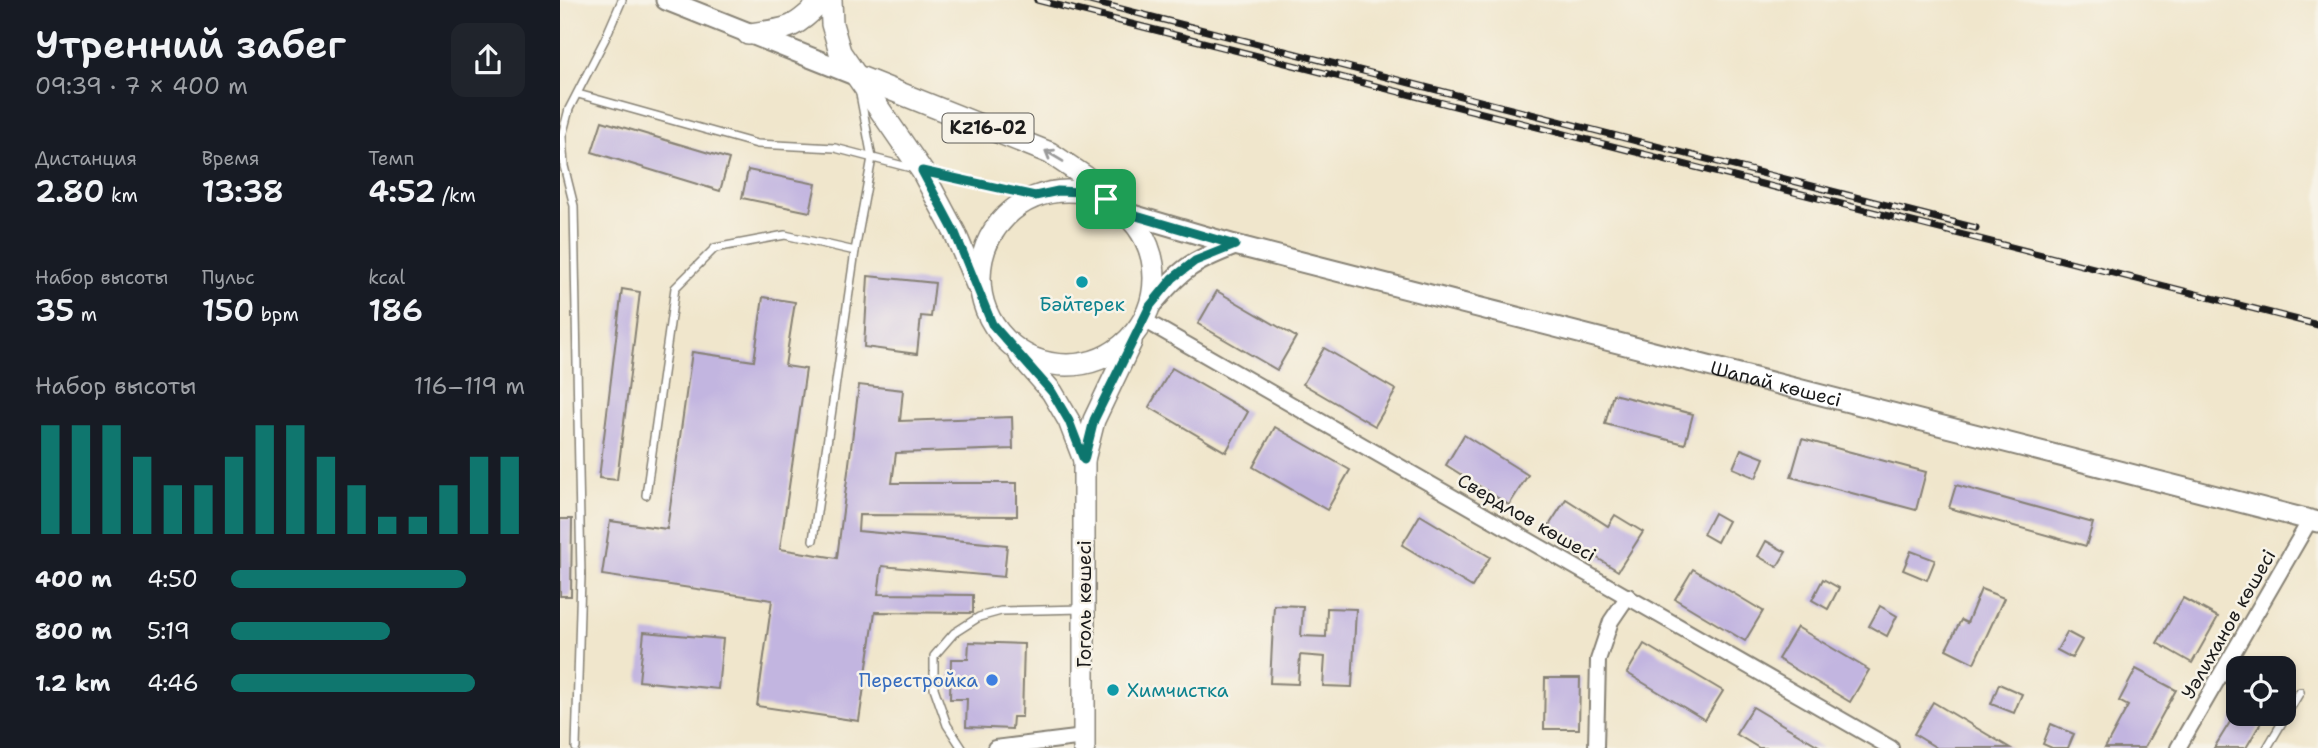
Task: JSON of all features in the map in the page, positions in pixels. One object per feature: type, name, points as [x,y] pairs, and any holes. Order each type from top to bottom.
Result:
[{"type":"main road","points":[[748,34],[784,30],[801,23],[823,0]]},
{"type":"main road","name":"KZ16-02","points":[[831,0],[832,24],[840,52],[922,171],[955,233],[992,324],[1014,348],[1044,362],[1077,365],[1109,355],[1143,320],[1155,272],[1146,240],[1126,213],[1106,199],[1090,180],[1050,153],[857,76]]},
{"type":"main road","name":"KZ16-02","points":[[981,293],[979,276],[987,243],[1006,215],[1035,196],[1058,191],[1082,192],[1106,199]]},
{"type":"main road","points":[[1084,460],[1094,420],[1143,320]]},
{"type":"main road","points":[[1014,348],[1052,392],[1069,421],[1084,460]]},
{"type":"main road","name":"Гоголь көшесі","points":[[1084,460],[1084,743]]},
{"type":"street","points":[[666,0],[857,76]]},
{"type":"street","name":"Шапай көшесі","points":[[1126,213],[1235,245],[2314,521]]},
{"type":"street","points":[[1143,320],[1173,278],[1195,261],[1235,245]]},
{"type":"street","name":"Свердлов көшесі","points":[[1143,320],[1891,748]]},
{"type":"street","name":"Уәлиханов көшесі","points":[[2179,748],[2314,521]]},
{"type":"street","points":[[1596,748],[1598,660],[1611,621],[1628,597]]},
{"type":"street","points":[[995,748],[1084,743]]},
{"type":"lane","points":[[576,748],[582,576],[574,206],[564,166],[562,135],[569,109],[622,0]]},
{"type":"lane","points":[[813,540],[855,251],[872,158],[857,76]]},
{"type":"lane","points":[[578,94],[757,144],[835,148],[1035,196]]},
{"type":"lane","points":[[646,495],[675,288],[715,248],[785,235],[855,251]]},
{"type":"lane","points":[[962,748],[947,725],[934,688],[934,656],[947,640],[979,617],[1001,611],[1084,609]]},
{"type":"lane","points":[[2267,748],[2300,692]]},
{"type":"building","points":[[602,121],[729,159],[720,191],[592,152]]},
{"type":"building","points":[[748,170],[816,184],[810,212],[742,198]]},
{"type":"building","points":[[868,276],[935,283],[931,317],[921,316],[917,354],[864,347]]},
{"type":"building","points":[[622,289],[640,292],[617,480],[599,478]]},
{"type":"building","points":[[1217,291],[1296,337],[1277,370],[1198,324]]},
{"type":"building","points":[[763,297],[795,302],[785,366],[806,369],[780,549],[837,558],[859,385],[903,390],[900,421],[1012,417],[1013,449],[896,453],[892,483],[1017,483],[1017,516],[859,515],[858,531],[1007,545],[1004,577],[882,566],[878,594],[973,595],[973,613],[875,612],[859,721],[757,706],[772,600],[602,575],[610,521],[667,529],[692,352],[754,361]]},
{"type":"building","points":[[1324,348],[1396,390],[1375,426],[1303,384]]},
{"type":"building","points":[[1172,368],[1248,412],[1226,452],[1149,407]]},
{"type":"building","points":[[1613,394],[1693,414],[1685,444],[1605,424]]},
{"type":"building","points":[[1275,427],[1350,470],[1327,510],[1253,467]]},
{"type":"building","points":[[1464,435],[1528,475],[1509,505],[1446,465]]},
{"type":"building","points":[[1802,439],[1926,472],[1916,510],[1791,477]]},
{"type":"building","points":[[1741,449],[1764,458],[1756,478],[1733,468]]},
{"type":"building","points":[[1956,485],[2093,523],[2086,546],[1949,508]]},
{"type":"building","points":[[1566,499],[1608,526],[1615,515],[1643,532],[1618,571],[1548,527]]},
{"type":"building","points":[[1714,513],[1728,521],[1717,542],[1703,534]]},
{"type":"building","points":[[1420,515],[1490,557],[1472,587],[1402,545]]},
{"type":"building","points":[[560,519],[572,519],[571,596],[560,596]]},
{"type":"building","points":[[1766,541],[1786,552],[1777,567],[1758,556]]},
{"type":"building","points":[[1911,551],[1935,560],[1927,580],[1903,570]]},
{"type":"building","points":[[1693,569],[1763,611],[1745,641],[1675,599]]},
{"type":"building","points":[[1823,579],[1839,588],[1828,609],[1812,600]]},
{"type":"building","points":[[1981,589],[2004,598],[1974,663],[1946,649],[1961,620],[1967,623]]},
{"type":"building","points":[[2183,598],[2218,617],[2192,663],[2157,643]]},
{"type":"building","points":[[1274,605],[1303,606],[1301,636],[1326,637],[1327,608],[1356,609],[1352,687],[1323,686],[1325,657],[1300,655],[1298,684],[1270,683]]},
{"type":"building","points":[[1880,606],[1897,616],[1887,636],[1869,626]]},
{"type":"building","points":[[1797,627],[1869,670],[1850,702],[1778,659]]},
{"type":"building","points":[[644,632],[723,639],[718,689],[639,681]]},
{"type":"building","points":[[2067,632],[2082,640],[2072,658],[2057,650]]},
{"type":"building","points":[[969,642],[1024,644],[1022,717],[1013,717],[1012,729],[966,727],[967,699],[950,699],[951,659],[968,659]]},
{"type":"building","points":[[1644,644],[1723,691],[1705,720],[1627,673]]},
{"type":"building","points":[[2136,669],[2176,690],[2144,748],[2105,748],[2128,706],[2119,701]]},
{"type":"building","points":[[1545,678],[1580,678],[1579,729],[1544,729]]},
{"type":"building","points":[[1999,684],[2022,694],[2014,713],[1991,704]]},
{"type":"building","points":[[1933,702],[2010,748],[1937,748],[1914,734]]},
{"type":"building","points":[[1753,707],[1822,748],[1759,748],[1736,734]]},
{"type":"building","points":[[2051,724],[2074,734],[2068,748],[2052,748],[2043,744]]},
{"type":"building","points":[[2228,726],[2259,726],[2246,748],[2214,748]]},
{"type":"railway","points":[[1037,0],[2318,325]]},
{"type":"railway","points":[[1086,0],[1976,228]]},
{"type":"place","name":"Бәйтерек","points":[[1082,282]]},
{"type":"place","name":"Перестройка","points":[[992,680]]},
{"type":"place","name":"Химчистка","points":[[1113,690]]},
{"type":"route","points":[[922,171],[1035,196],[1058,191],[1082,192],[1106,199],[1126,213],[1235,245],[1195,261],[1173,278],[1150,306],[1094,420],[1084,460],[1069,421],[1052,392],[992,324],[955,233],[922,171]]}]
